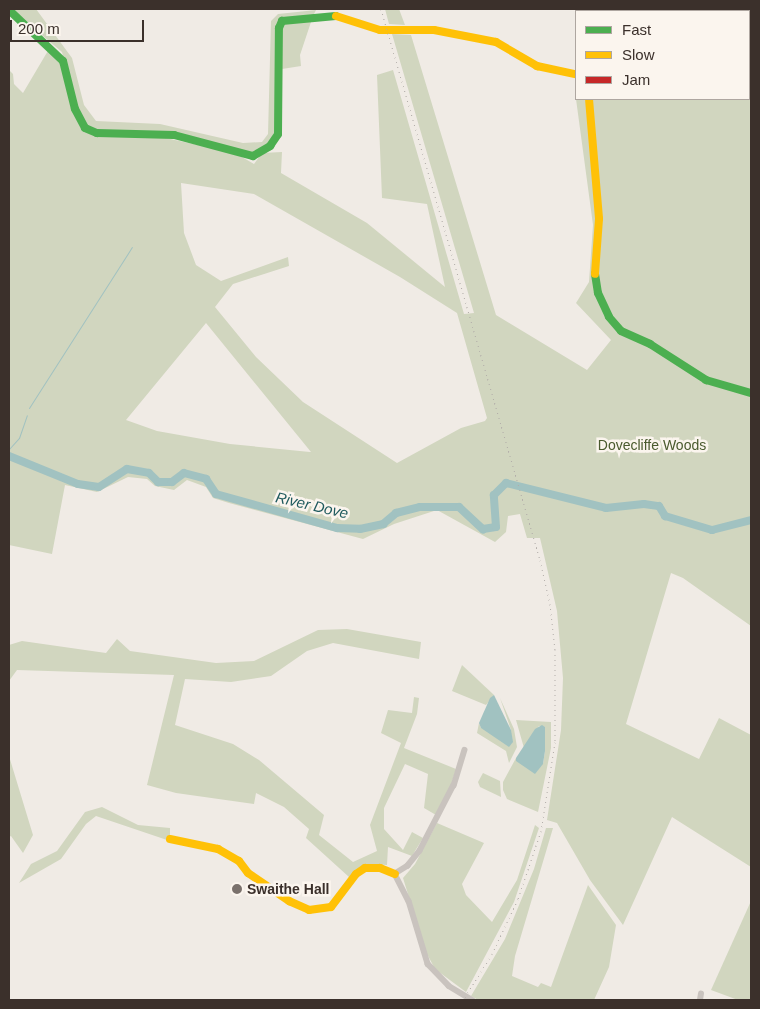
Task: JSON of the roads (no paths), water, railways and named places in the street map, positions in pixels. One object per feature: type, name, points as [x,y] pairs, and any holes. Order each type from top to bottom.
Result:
[{"type":"street","points":[[9,10],[63,62],[75,109],[85,128],[97,133],[174,135],[253,156],[270,146],[278,134],[279,28],[282,21],[330,15],[346,17],[380,30],[398,28],[434,30],[496,42],[536,66],[575,74]]},
{"type":"street","points":[[588,100],[599,219],[594,270],[598,294],[608,317],[621,331],[650,344],[706,380],[751,394]]},
{"type":"street","points":[[395,874],[408,866],[420,851],[454,785],[465,750]]},
{"type":"street","points":[[170,839],[218,849],[239,861],[248,873],[289,901],[309,910],[331,907],[356,874],[365,868],[380,868],[395,874],[409,901],[428,964],[449,986],[472,1000]]},
{"type":"water","points":[[494,695],[511,730],[513,742],[509,747],[481,728],[479,723],[490,698]]},
{"type":"water","points":[[542,725],[545,727],[545,751],[543,764],[535,774],[516,761],[516,758],[535,729]]},
{"type":"waterway","points":[[29,408],[132,247]]},
{"type":"waterway","points":[[9,449],[19,438],[27,415]]},
{"type":"waterway","name":"River Dove","points":[[9,456],[78,484],[99,487],[127,469],[149,473],[158,482],[172,482],[184,473],[206,479],[216,494],[337,528],[360,529],[383,524],[396,513],[420,507],[459,507],[483,529],[496,527],[494,495],[506,483],[606,508],[644,504],[659,506],[665,516],[712,530],[751,520]]},
{"type":"railway","points":[[381,9],[540,560],[550,604],[555,650],[555,742],[541,831],[518,899],[492,954],[463,1000]]},
{"type":"place","name":"Swaithe Hall","points":[[237,889]]},
{"type":"park label","name":"Dovecliffe Woods","points":[[652,445]]}]
